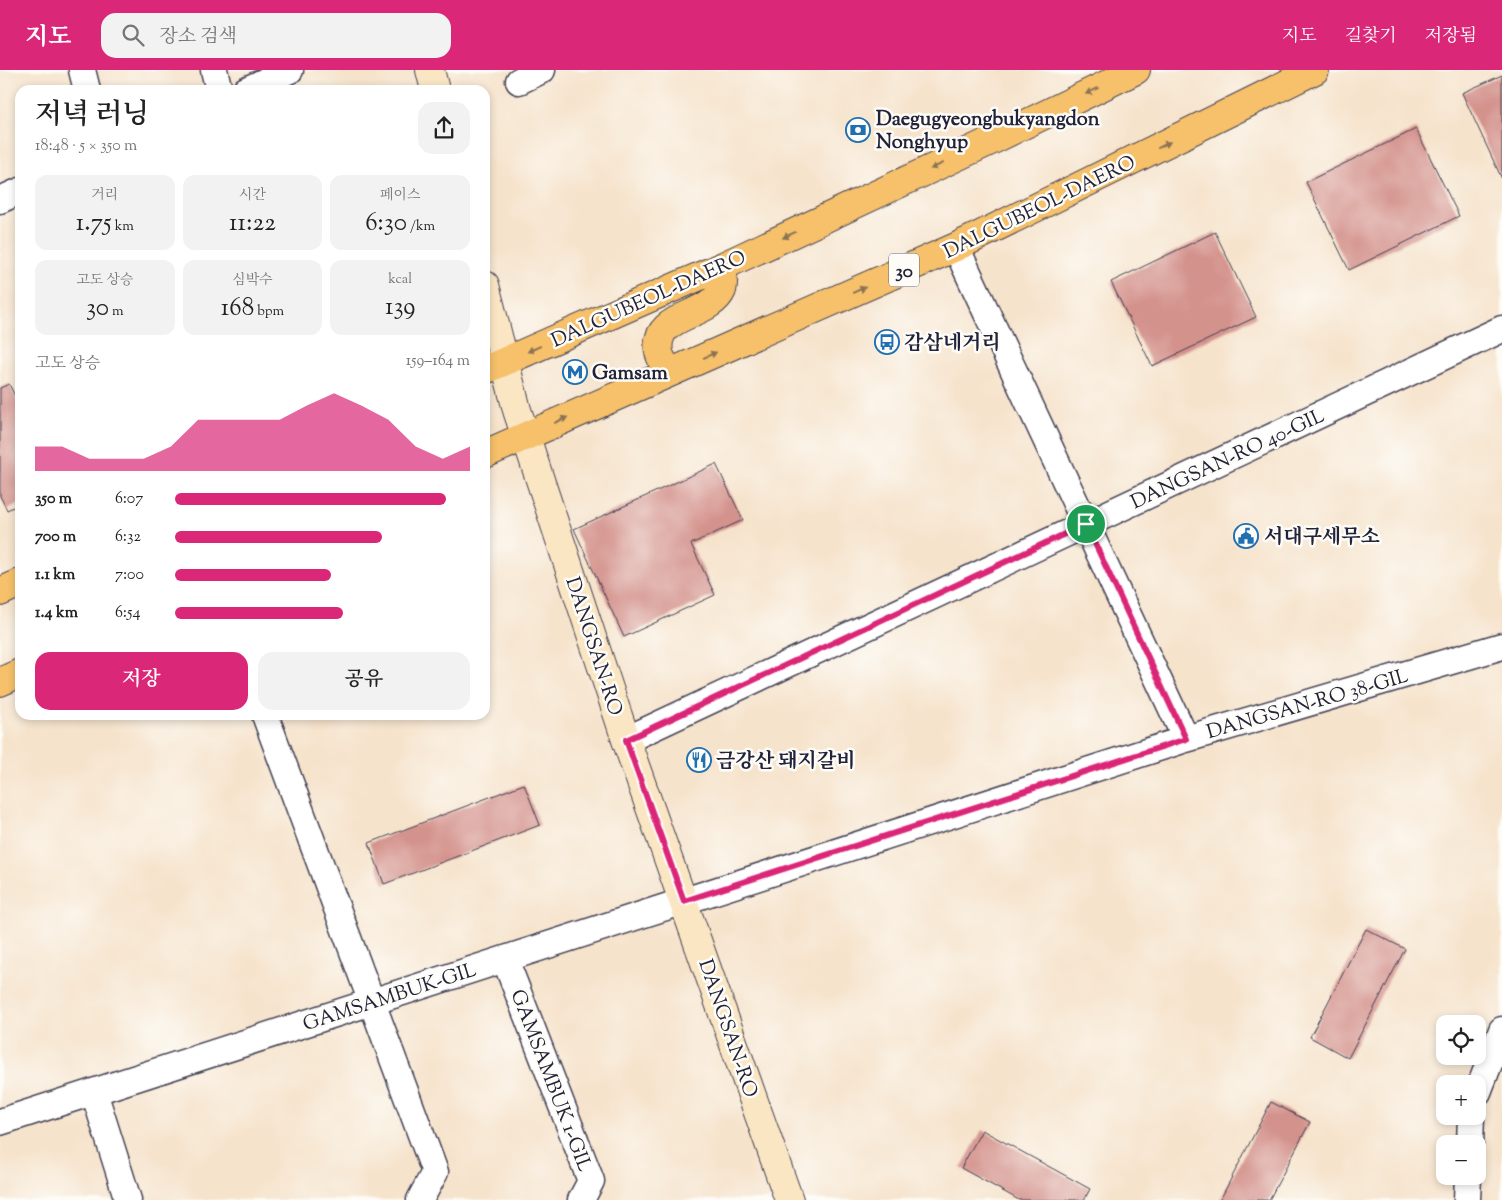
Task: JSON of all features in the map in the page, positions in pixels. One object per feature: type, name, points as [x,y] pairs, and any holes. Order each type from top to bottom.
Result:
[{"type":"main road","points":[[430,70],[434,85]]},
{"type":"main road","name":"DALGUBEOL-DAERO","points":[[495,366],[723,266],[1136,70]]},
{"type":"main road","name":"DALGUBEOL-DAERO","points":[[490,452],[956,248],[1315,70]]},
{"type":"main road","points":[[669,373],[659,352],[660,338],[669,324],[712,303],[722,289],[723,266]]},
{"type":"main road","name":"DANGSAN-RO","points":[[490,326],[495,366],[526,436],[626,740],[789,1200]]},
{"type":"main road","points":[[0,592],[15,585]]},
{"type":"main road","points":[[0,682],[15,674]]},
{"type":"street","points":[[82,70],[86,85]]},
{"type":"street","points":[[214,70],[218,85]]},
{"type":"street","points":[[257,85],[290,70]]},
{"type":"street","points":[[0,200],[15,193]]},
{"type":"street","points":[[956,248],[1186,739]]},
{"type":"street","name":"DANGSAN-RO 40-GIL","points":[[626,740],[1502,329]]},
{"type":"street","name":"DANGSAN-RO 38-GIL","points":[[684,901],[1186,739],[1502,646]]},
{"type":"street","points":[[267,720],[435,1172],[420,1200]]},
{"type":"street","name":"GAMSAMBUK-GIL","points":[[0,1122],[684,901]]},
{"type":"street","name":"GAMSAMBUK 1-GIL","points":[[505,959],[591,1181],[581,1200]]},
{"type":"street","points":[[1485,1075],[1502,1030]]},
{"type":"street","points":[[94,1092],[128,1200]]},
{"type":"street","points":[[1467,1200],[1468,1185]]},
{"type":"building","points":[[1502,75],[1502,179],[1462,93]]},
{"type":"building","points":[[1416,129],[1459,216],[1349,270],[1306,182]]},
{"type":"building","points":[[1215,232],[1256,317],[1152,366],[1111,282]]},
{"type":"building","points":[[9,384],[15,396],[15,506],[7,510],[0,496],[0,388]]},
{"type":"building","points":[[716,464],[743,520],[691,544],[715,595],[624,637],[574,529]]},
{"type":"building","points":[[524,784],[540,825],[384,884],[369,843]]},
{"type":"building","points":[[1366,929],[1405,949],[1348,1058],[1310,1037]]},
{"type":"building","points":[[1271,1102],[1310,1122],[1269,1200],[1220,1200]]},
{"type":"building","points":[[982,1130],[1090,1189],[1084,1200],[1019,1200],[961,1168]]},
{"type":"place","name":"Daegugyeongbukyangdon Nonghyup","points":[[858,130]]},
{"type":"place","name":"감삼네거리","points":[[887,342]]},
{"type":"place","name":"Gamsam","points":[[575,372]]},
{"type":"place","name":"서대구세무소","points":[[1246,536]]},
{"type":"place","name":"금강산 돼지갈비","points":[[699,760]]},
{"type":"route","points":[[1086,524],[1186,739],[684,901],[626,740],[1086,524]]}]
